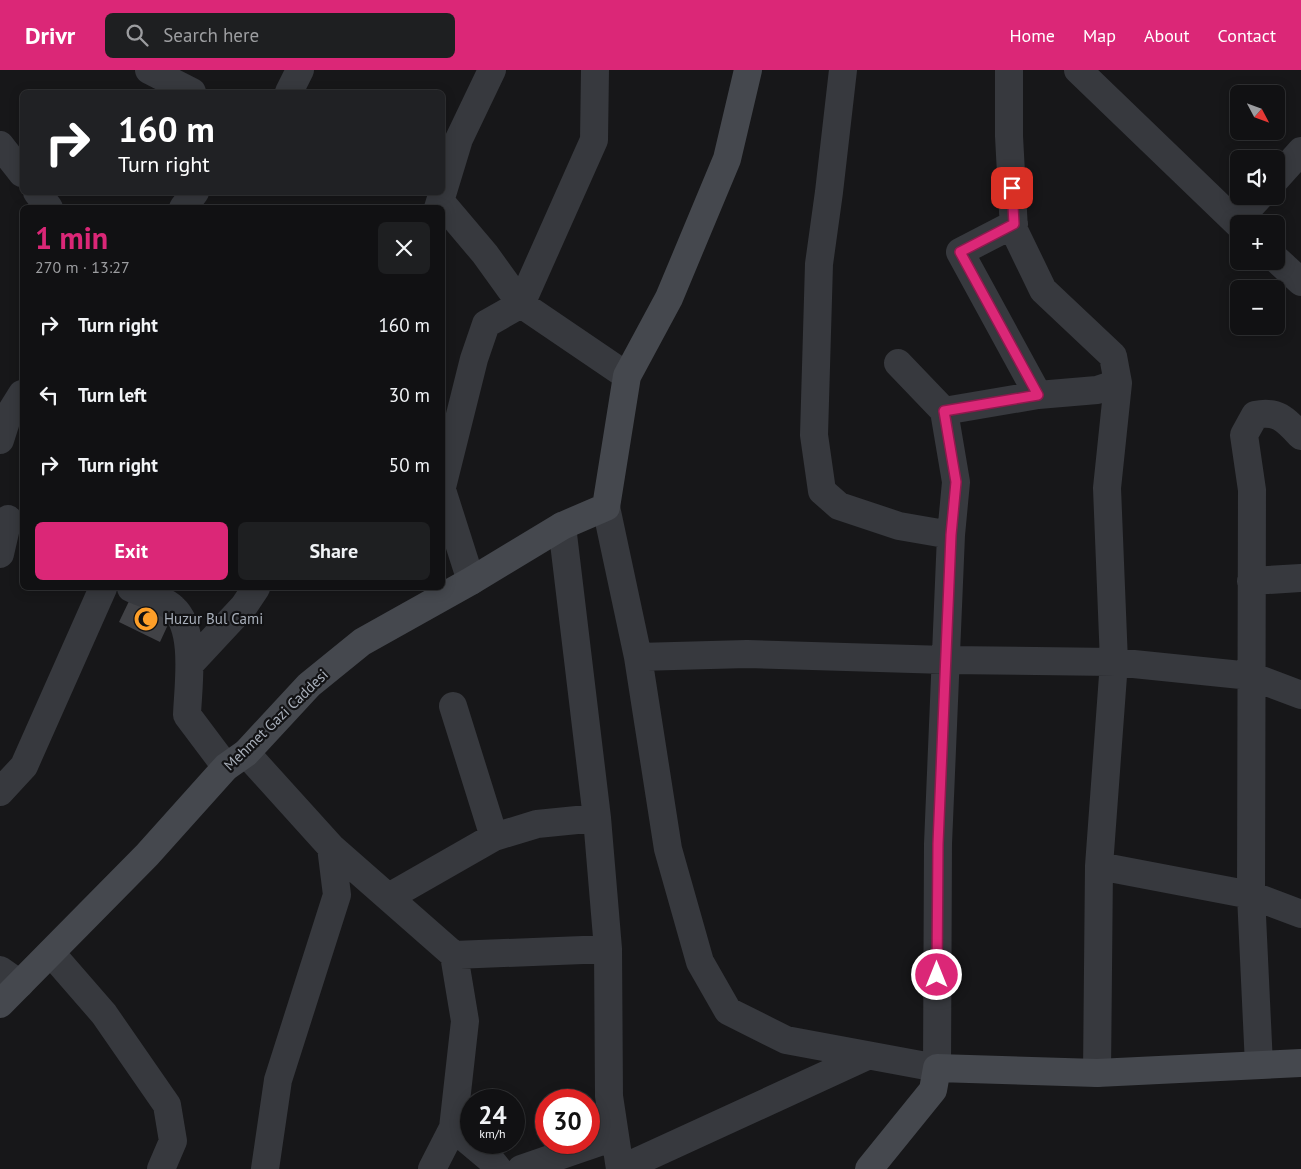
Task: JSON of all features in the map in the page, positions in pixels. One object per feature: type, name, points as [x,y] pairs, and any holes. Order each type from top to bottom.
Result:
[{"type":"street","points":[[149,70],[188,90]]},
{"type":"street","points":[[290,90],[300,70]]},
{"type":"street","points":[[445,174],[451,137],[492,70]]},
{"type":"street","points":[[445,477],[474,359],[486,324],[521,304],[594,140],[595,70]]},
{"type":"street","points":[[748,70],[727,160],[669,298],[627,376],[606,507],[638,657],[668,849],[700,962],[728,1012],[786,1040],[937,1068],[1096,1073],[1301,1063]]},
{"type":"street","points":[[843,70],[818,273],[814,434],[822,491],[839,506],[898,526],[951,535]]},
{"type":"street","points":[[1009,70],[1009,136],[1014,230],[1043,290],[1113,356],[1118,383],[1107,488],[1114,662],[1099,866],[1096,1073]]},
{"type":"street","points":[[1078,70],[1230,216]]},
{"type":"street","points":[[0,144],[20,171]]},
{"type":"street","points":[[1285,168],[1301,151]]},
{"type":"street","points":[[1245,215],[1253,205]]},
{"type":"street","points":[[445,210],[485,254],[521,304],[627,376]]},
{"type":"street","points":[[1014,224],[960,252],[1038,395]]},
{"type":"street","points":[[1285,268],[1301,282]]},
{"type":"street","points":[[869,1169],[933,1090],[937,1068],[938,844],[951,535],[956,482],[944,411],[898,362]]},
{"type":"street","points":[[944,411],[1038,395],[1097,390],[1118,383]]},
{"type":"street","points":[[0,440],[6,418],[20,397]]},
{"type":"street","points":[[1259,1065],[1251,895],[1250,676],[1252,490],[1244,435],[1255,415],[1270,412],[1288,421],[1301,436]]},
{"type":"street","points":[[445,499],[471,581]]},
{"type":"street","name":"Mehmet Gazi Caddesi","points":[[0,1004],[10,977],[50,953],[147,855],[309,685],[362,642],[471,581],[562,526],[606,507]]},
{"type":"street","points":[[0,554],[10,517]]},
{"type":"street","points":[[562,526],[598,818],[608,949],[609,1096],[620,1169],[866,1056]]},
{"type":"street","points":[[1251,581],[1301,578]]},
{"type":"street","points":[[2,786],[24,766],[103,590]]},
{"type":"street","points":[[136,590],[173,608],[186,628],[190,664],[187,715],[331,847],[454,955],[465,1021],[453,1128],[432,1169]]},
{"type":"street","points":[[190,664],[244,606],[255,590]]},
{"type":"street","points":[[638,657],[747,654],[946,660],[1114,662],[1250,676],[1301,695]]},
{"type":"street","points":[[453,706],[494,836]]},
{"type":"street","points":[[389,898],[494,836],[537,824],[598,818]]},
{"type":"street","points":[[264,1169],[278,1080],[337,895],[331,847]]},
{"type":"street","points":[[1099,866],[1251,895],[1301,914]]},
{"type":"street","points":[[454,955],[608,949]]},
{"type":"street","points":[[50,953],[104,1014],[167,1105],[173,1141],[161,1169]]},
{"type":"street","points":[[453,1128],[490,1158],[498,1169]]},
{"type":"street","points":[[521,1169],[614,1137]]},
{"type":"building","name":"Huzur Bul Cami","points":[[131,597],[172,616],[160,642],[119,622]]},
{"type":"place","name":"Huzur Bul Cami","points":[[146,619]]},
{"type":"route","points":[[937,975],[938,844],[951,535],[956,482],[944,411],[1038,395],[960,252],[1014,224],[1012,188]]}]
